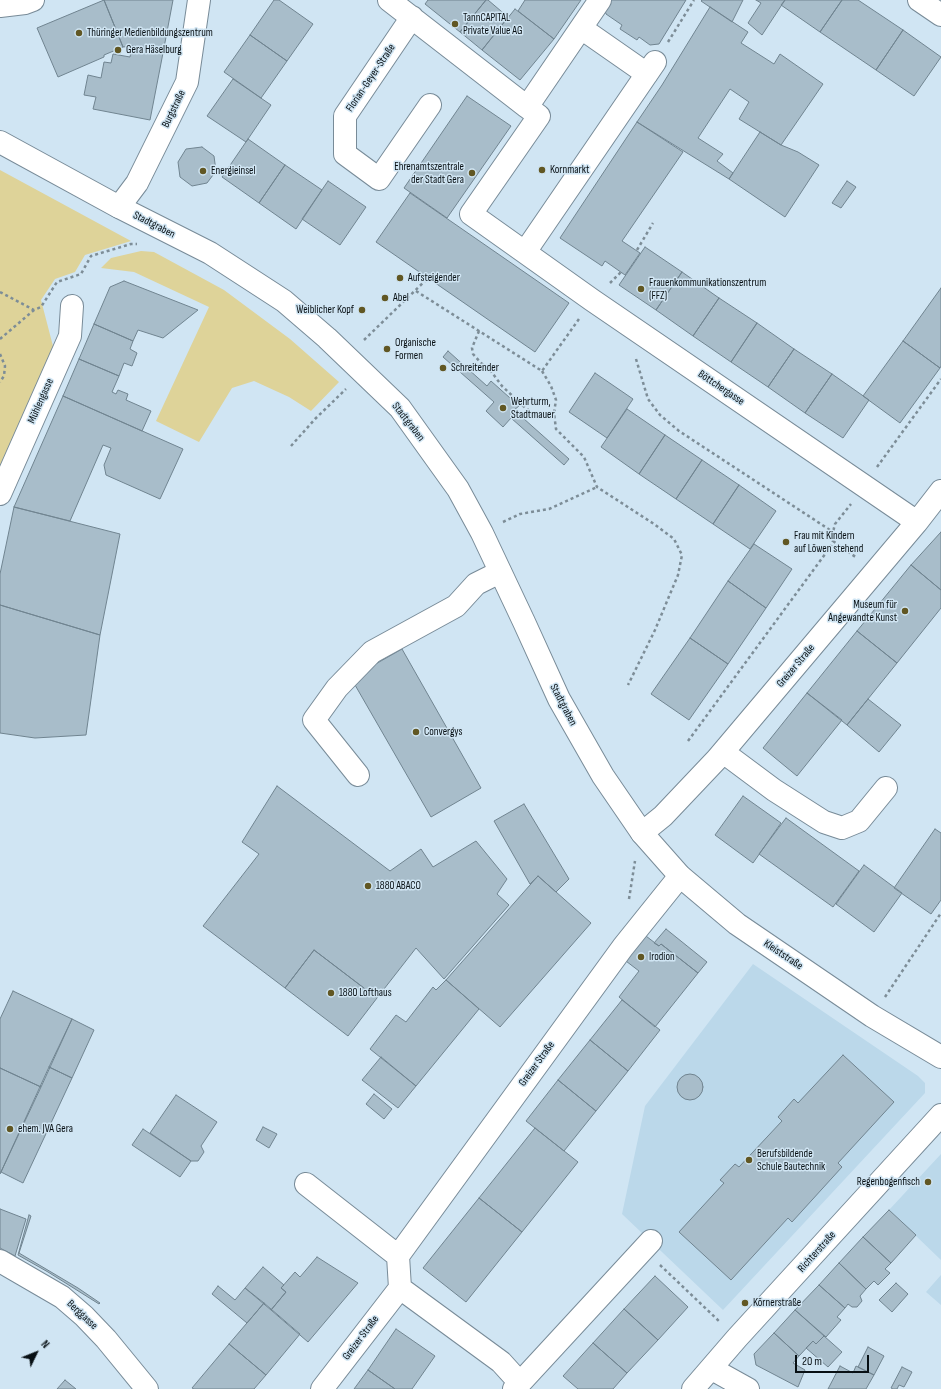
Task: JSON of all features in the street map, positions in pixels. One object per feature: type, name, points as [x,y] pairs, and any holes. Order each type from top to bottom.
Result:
[{"type":"street","points":[[0,6],[25,3],[33,0]]},
{"type":"street","name":"Burgstraße","points":[[119,207],[137,183],[187,82],[199,0]]},
{"type":"street","points":[[389,0],[412,17],[527,107],[539,116],[471,214],[525,252],[651,68],[590,15],[527,107]]},
{"type":"street","points":[[920,0],[941,15]]},
{"type":"street","name":"Florian-Geyer-Straße","points":[[412,17],[345,116],[345,154],[379,179],[430,105]]},
{"type":"street","name":"Stadtgraben","points":[[0,142],[119,207],[210,253],[284,301],[327,338],[400,408],[458,489],[482,533],[559,699],[603,776],[642,833]]},
{"type":"street","name":"Böttchergasse","points":[[525,252],[592,300],[918,522]]},
{"type":"street","name":"Mühlengasse","points":[[0,494],[70,336],[72,306]]},
{"type":"street","name":"Greizer Straße","points":[[642,833],[663,816],[723,752],[918,522],[941,491]]},
{"type":"street","points":[[358,775],[314,720],[337,688],[372,652],[456,606],[476,584],[500,572]]},
{"type":"street","points":[[723,752],[774,790],[824,822],[842,828],[859,821],[886,788]]},
{"type":"street","name":"Kleiststraße","points":[[642,833],[680,876],[737,924],[872,1016],[941,1056]]},
{"type":"street","name":"Greizer Straße","points":[[398,1256],[623,947],[680,876]]},
{"type":"street","name":"Richterstraße","points":[[693,1389],[941,1115]]},
{"type":"street","points":[[306,1184],[398,1256],[400,1288],[500,1362],[517,1386],[647,1245]]},
{"type":"street","name":"Berggasse","points":[[0,1261],[62,1297],[84,1316],[106,1338],[147,1389]]},
{"type":"street","name":"Greizer Straße","points":[[322,1389],[400,1288]]},
{"type":"street","points":[[712,1369],[748,1389]]},
{"type":"path","points":[[651,68],[694,0]]},
{"type":"path","points":[[637,250],[653,223]]},
{"type":"path","points":[[0,339],[34,310],[41,307],[56,282],[81,274],[91,256],[131,244]]},
{"type":"path","points":[[542,371],[592,300],[621,272]]},
{"type":"path","points":[[416,291],[542,371],[551,386],[556,400],[554,413],[556,429],[584,457],[597,487],[654,524],[674,539],[682,555],[678,575],[655,630],[628,685]]},
{"type":"path","points":[[0,292],[34,310]]},
{"type":"path","points":[[479,332],[472,348],[473,354],[480,363],[490,370],[502,386],[532,413],[545,416],[554,413]]},
{"type":"path","points":[[648,337],[641,347],[636,359],[648,399],[660,415],[679,430],[833,532]]},
{"type":"path","points":[[0,354],[5,366],[4,376],[0,382]]},
{"type":"path","points":[[688,741],[831,546],[836,524],[941,379]]},
{"type":"path","points":[[291,446],[314,419]]},
{"type":"path","points":[[482,533],[520,514],[549,509],[597,487]]},
{"type":"path","points":[[629,900],[633,868],[642,833]]},
{"type":"path","points":[[872,1016],[941,913]]},
{"type":"path","points":[[647,1245],[738,1338]]},
{"type":"shaded area","points":[[0,170],[131,241],[85,255],[75,272],[55,279],[41,300],[54,350],[0,473]]},
{"type":"shaded area","points":[[141,251],[154,252],[224,290],[290,339],[339,382],[311,411],[289,397],[254,381],[232,388],[199,442],[156,421],[209,307],[134,272],[101,268],[111,258]]},
{"type":"shaded area","name":"Berufsbildende Schule Bautechnik","points":[[753,964],[918,1076],[925,1083],[925,1093],[723,1310],[622,1214],[645,1106]]},
{"type":"shaded area","name":"Regenbogenfisch","points":[[941,1154],[941,1260],[889,1210]]},
{"type":"shaded area","points":[[941,1275],[941,1305],[926,1292]]},
{"type":"building","points":[[104,0],[123,47],[58,77],[37,28]]},
{"type":"building","points":[[104,0],[173,0],[163,53],[132,46],[123,47]]},
{"type":"building","points":[[274,0],[279,0],[313,24],[287,61],[250,35]]},
{"type":"building","points":[[428,0],[486,0],[460,32],[425,4]]},
{"type":"building","points":[[486,0],[488,0],[508,17],[482,50],[460,32]]},
{"type":"building","points":[[525,0],[581,0],[554,39],[518,11]]},
{"type":"building","points":[[606,0],[686,0],[659,44],[650,45],[639,37],[637,40],[620,29],[622,25],[606,14],[603,4]]},
{"type":"building","points":[[743,0],[732,22],[701,1]]},
{"type":"building","points":[[756,0],[785,0],[762,35],[748,23],[761,3]]},
{"type":"building","points":[[785,0],[842,0],[820,32],[781,5]]},
{"type":"building","points":[[842,0],[858,0],[903,30],[876,70],[820,32]]},
{"type":"building","points":[[710,7],[748,32],[741,43],[774,64],[780,54],[823,84],[781,145],[739,119],[749,102],[730,89],[698,138],[723,154],[717,161],[733,173],[729,179],[637,122],[662,85]]},
{"type":"building","points":[[515,9],[554,39],[520,80],[482,50]]},
{"type":"building","points":[[903,30],[941,57],[914,96],[876,70]]},
{"type":"building","points":[[250,35],[287,61],[261,98],[224,72]]},
{"type":"building","points":[[132,46],[163,53],[150,120],[93,109],[96,97],[84,95],[88,75],[101,78],[104,62],[111,63],[113,54],[130,57]]},
{"type":"building","points":[[233,79],[271,105],[246,142],[207,116]]},
{"type":"building","points":[[467,96],[511,126],[447,218],[404,188]]},
{"type":"building","points":[[637,122],[683,152],[622,241],[640,253],[625,275],[605,261],[602,266],[560,238]]},
{"type":"building","points":[[760,132],[819,165],[785,217],[729,179]]},
{"type":"building","points":[[248,139],[285,165],[259,203],[222,177]]},
{"type":"building","points":[[202,147],[214,156],[216,171],[207,183],[192,186],[180,177],[178,162],[186,149]]},
{"type":"building","points":[[285,165],[322,190],[296,229],[259,203]]},
{"type":"building","points":[[328,181],[366,207],[340,245],[302,219]]},
{"type":"building","points":[[847,181],[856,187],[841,208],[832,203]]},
{"type":"building","points":[[410,193],[569,303],[535,352],[376,242]]},
{"type":"building","points":[[645,247],[682,272],[656,310],[619,285]]},
{"type":"building","points":[[682,272],[719,298],[693,336],[656,310]]},
{"type":"building","points":[[124,281],[198,310],[163,338],[138,330],[133,341],[94,324],[110,287]]},
{"type":"building","points":[[941,288],[941,366],[940,368],[903,341]]},
{"type":"building","points":[[719,298],[757,323],[731,362],[693,336]]},
{"type":"building","points":[[757,323],[794,349],[768,387],[731,362]]},
{"type":"building","points":[[94,324],[133,341],[130,349],[137,353],[132,366],[124,363],[119,376],[79,359]]},
{"type":"building","points":[[903,341],[940,368],[900,423],[863,396]]},
{"type":"building","points":[[794,349],[832,374],[805,413],[768,387]]},
{"type":"building","name":"Wehrturm, Stadtmauer","points":[[448,351],[487,386],[491,381],[519,406],[514,410],[569,459],[564,465],[511,418],[503,427],[486,411],[494,402],[443,357]]},
{"type":"building","points":[[79,359],[119,376],[112,392],[116,394],[118,390],[128,394],[126,400],[151,411],[142,431],[63,396]]},
{"type":"building","points":[[595,373],[633,399],[607,438],[569,412]]},
{"type":"building","points":[[832,374],[869,400],[843,438],[805,413]]},
{"type":"building","points":[[63,396],[183,449],[160,499],[106,475],[104,465],[111,448],[103,445],[70,521],[14,507]]},
{"type":"building","points":[[627,409],[665,435],[639,474],[601,447]]},
{"type":"building","points":[[665,435],[702,460],[676,499],[639,474]]},
{"type":"building","points":[[702,460],[739,485],[713,524],[676,499]]},
{"type":"building","points":[[739,485],[776,511],[750,549],[713,524]]},
{"type":"building","points":[[14,507],[120,534],[100,635],[0,605],[0,574]]},
{"type":"building","points":[[941,532],[941,590],[911,565]]},
{"type":"building","points":[[754,544],[792,569],[766,608],[728,581]]},
{"type":"building","name":"Museum für Angewandte Kunst","points":[[911,565],[941,590],[941,608],[897,663],[857,631]]},
{"type":"building","points":[[728,581],[766,608],[728,664],[690,638]]},
{"type":"building","points":[[0,605],[100,635],[86,735],[35,738],[0,733]]},
{"type":"building","points":[[857,631],[897,663],[847,725],[807,693]]},
{"type":"building","points":[[690,638],[728,664],[689,720],[651,694]]},
{"type":"building","name":"Convergys","points":[[402,649],[481,788],[431,817],[351,678]]},
{"type":"building","points":[[807,693],[842,720],[797,776],[763,748]]},
{"type":"building","points":[[868,699],[901,725],[879,752],[847,725]]},
{"type":"building","name":"1880 ABACO","points":[[277,786],[390,871],[421,849],[433,867],[476,841],[507,879],[497,894],[509,905],[444,979],[416,948],[377,998],[314,950],[285,988],[203,926],[259,854],[242,842]]},
{"type":"building","points":[[743,796],[781,823],[753,863],[715,835]]},
{"type":"building","points":[[524,804],[569,879],[556,892],[538,876],[530,884],[494,821]]},
{"type":"building","points":[[786,818],[859,871],[833,907],[759,854]]},
{"type":"building","points":[[935,829],[941,833],[941,900],[931,914],[894,888]]},
{"type":"building","points":[[864,865],[902,893],[874,932],[836,904]]},
{"type":"building","points":[[538,876],[591,923],[500,1027],[446,980]]},
{"type":"building","points":[[666,929],[707,962],[698,973],[661,944],[659,946],[654,943]]},
{"type":"building","points":[[642,933],[659,946],[661,944],[698,973],[655,1027],[619,997],[639,971],[622,958]]},
{"type":"building","name":"1880 Lofthaus","points":[[314,950],[377,998],[348,1036],[285,988]]},
{"type":"building","points":[[446,980],[479,1009],[416,1086],[370,1049],[396,1015],[406,1022],[433,987],[436,990]]},
{"type":"building","points":[[13,991],[72,1019],[41,1087],[0,1068],[0,1019]]},
{"type":"building","points":[[622,1000],[660,1030],[628,1071],[590,1040]]},
{"type":"building","points":[[72,1019],[94,1030],[72,1078],[49,1067]]},
{"type":"building","points":[[590,1040],[628,1071],[596,1111],[558,1080]]},
{"type":"building","points":[[843,1055],[894,1102],[838,1163],[842,1167],[792,1222],[788,1218],[731,1280],[679,1232],[724,1183],[720,1180],[735,1164],[739,1167],[782,1121],[778,1117],[794,1099],[798,1103]]},
{"type":"building","points":[[381,1057],[416,1086],[398,1108],[362,1080]]},
{"type":"building","points":[[49,1067],[72,1078],[23,1183],[1,1172]]},
{"type":"building","name":"ehem. JVA Gera","points":[[0,1068],[41,1087],[0,1174]]},
{"type":"building","points":[[690,1074],[699,1078],[703,1087],[699,1096],[690,1100],[681,1096],[677,1087],[681,1078]]},
{"type":"building","points":[[558,1080],[596,1111],[564,1151],[526,1121]]},
{"type":"building","points":[[374,1094],[392,1109],[384,1119],[366,1104]]},
{"type":"building","points":[[176,1095],[217,1122],[201,1146],[204,1152],[198,1161],[191,1161],[150,1133]]},
{"type":"building","points":[[263,1127],[277,1134],[269,1148],[256,1140]]},
{"type":"building","points":[[535,1128],[578,1162],[522,1232],[479,1198]]},
{"type":"building","points":[[143,1129],[191,1161],[180,1177],[132,1145]]},
{"type":"building","points":[[479,1198],[522,1232],[466,1302],[423,1268]]},
{"type":"building","points":[[0,1209],[26,1219],[15,1256],[0,1248]]},
{"type":"building","points":[[889,1210],[916,1235],[891,1263],[863,1237]]},
{"type":"building","points":[[29,1215],[31,1216],[19,1253],[78,1288],[100,1303],[99,1304],[18,1255]]},
{"type":"building","points":[[863,1237],[891,1263],[885,1269],[890,1273],[878,1285],[874,1281],[866,1289],[839,1263]]},
{"type":"building","points":[[317,1257],[358,1283],[308,1342],[271,1310],[286,1292],[281,1288],[295,1272],[300,1277]]},
{"type":"building","points":[[839,1263],[866,1289],[860,1296],[862,1301],[857,1307],[852,1307],[848,1304],[845,1308],[819,1285]]},
{"type":"building","points":[[263,1267],[284,1285],[281,1288],[286,1292],[271,1310],[245,1288]]},
{"type":"building","points":[[655,1276],[688,1307],[658,1340],[624,1309]]},
{"type":"building","points":[[896,1283],[908,1294],[892,1312],[879,1300]]},
{"type":"building","points":[[819,1285],[845,1308],[837,1317],[841,1320],[826,1337],[795,1310]]},
{"type":"building","points":[[218,1286],[235,1300],[245,1288],[264,1303],[247,1323],[212,1294]]},
{"type":"building","points":[[264,1303],[300,1334],[266,1375],[229,1344]]},
{"type":"building","points":[[624,1309],[658,1340],[627,1373],[593,1343]]},
{"type":"building","points":[[795,1310],[824,1336],[816,1344],[813,1341],[799,1356],[774,1333]]},
{"type":"building","points":[[396,1329],[435,1356],[412,1389],[395,1389],[368,1370]]},
{"type":"building","points":[[774,1333],[799,1356],[793,1363],[805,1370],[798,1387],[756,1365],[754,1354]]},
{"type":"building","points":[[824,1336],[842,1352],[828,1367],[806,1348],[813,1341],[816,1344]]},
{"type":"building","points":[[593,1343],[627,1373],[613,1389],[578,1389],[563,1376]]},
{"type":"building","points":[[229,1344],[266,1375],[254,1389],[192,1388]]},
{"type":"building","points":[[868,1347],[884,1356],[874,1375],[858,1367]]},
{"type":"building","points":[[840,1366],[853,1373],[856,1366],[874,1375],[866,1389],[828,1389]]},
{"type":"building","points":[[902,1367],[912,1372],[904,1387],[899,1385],[897,1389],[893,1389],[891,1388]]},
{"type":"building","points":[[368,1370],[395,1389],[354,1389]]},
{"type":"building","points":[[65,1380],[76,1389],[57,1389]]},
{"type":"place","name":"TannCAPITAL Private Value AG","points":[[455,24]]},
{"type":"place","name":"Thüringer Medienbildungszentrum","points":[[79,33]]},
{"type":"place","name":"Gera Häselburg","points":[[118,50]]},
{"type":"place","name":"Kornmarkt","points":[[542,170]]},
{"type":"place","name":"Energieinsel","points":[[203,171]]},
{"type":"place","name":"Ehrenamtszentrale der Stadt Gera","points":[[472,173]]},
{"type":"place","name":"Aufsteigender","points":[[400,278]]},
{"type":"place","name":"Frauenkommunikationszentrum (FFZ)","points":[[641,289]]},
{"type":"place","name":"Abel","points":[[385,298]]},
{"type":"place","name":"Weiblicher Kopf","points":[[362,310]]},
{"type":"place","name":"Organische Formen","points":[[387,349]]},
{"type":"place","name":"Schreitender","points":[[443,368]]},
{"type":"place","name":"Wehrturm, Stadtmauer","points":[[503,408]]},
{"type":"place","name":"Frau mit Kindern auf Löwen stehend","points":[[786,542]]},
{"type":"place","name":"Museum für Angewandte Kunst","points":[[905,611]]},
{"type":"place","name":"Convergys","points":[[416,732]]},
{"type":"place","name":"1880 ABACO","points":[[368,886]]},
{"type":"place","name":"Irodion","points":[[641,957]]},
{"type":"place","name":"1880 Lofthaus","points":[[331,993]]},
{"type":"place","name":"ehem. JVA Gera","points":[[10,1129]]},
{"type":"place","name":"Berufsbildende Schule Bautechnik","points":[[749,1160]]},
{"type":"place","name":"Regenbogenfisch","points":[[928,1182]]},
{"type":"place","name":"Körnerstraße","points":[[745,1303]]}]
